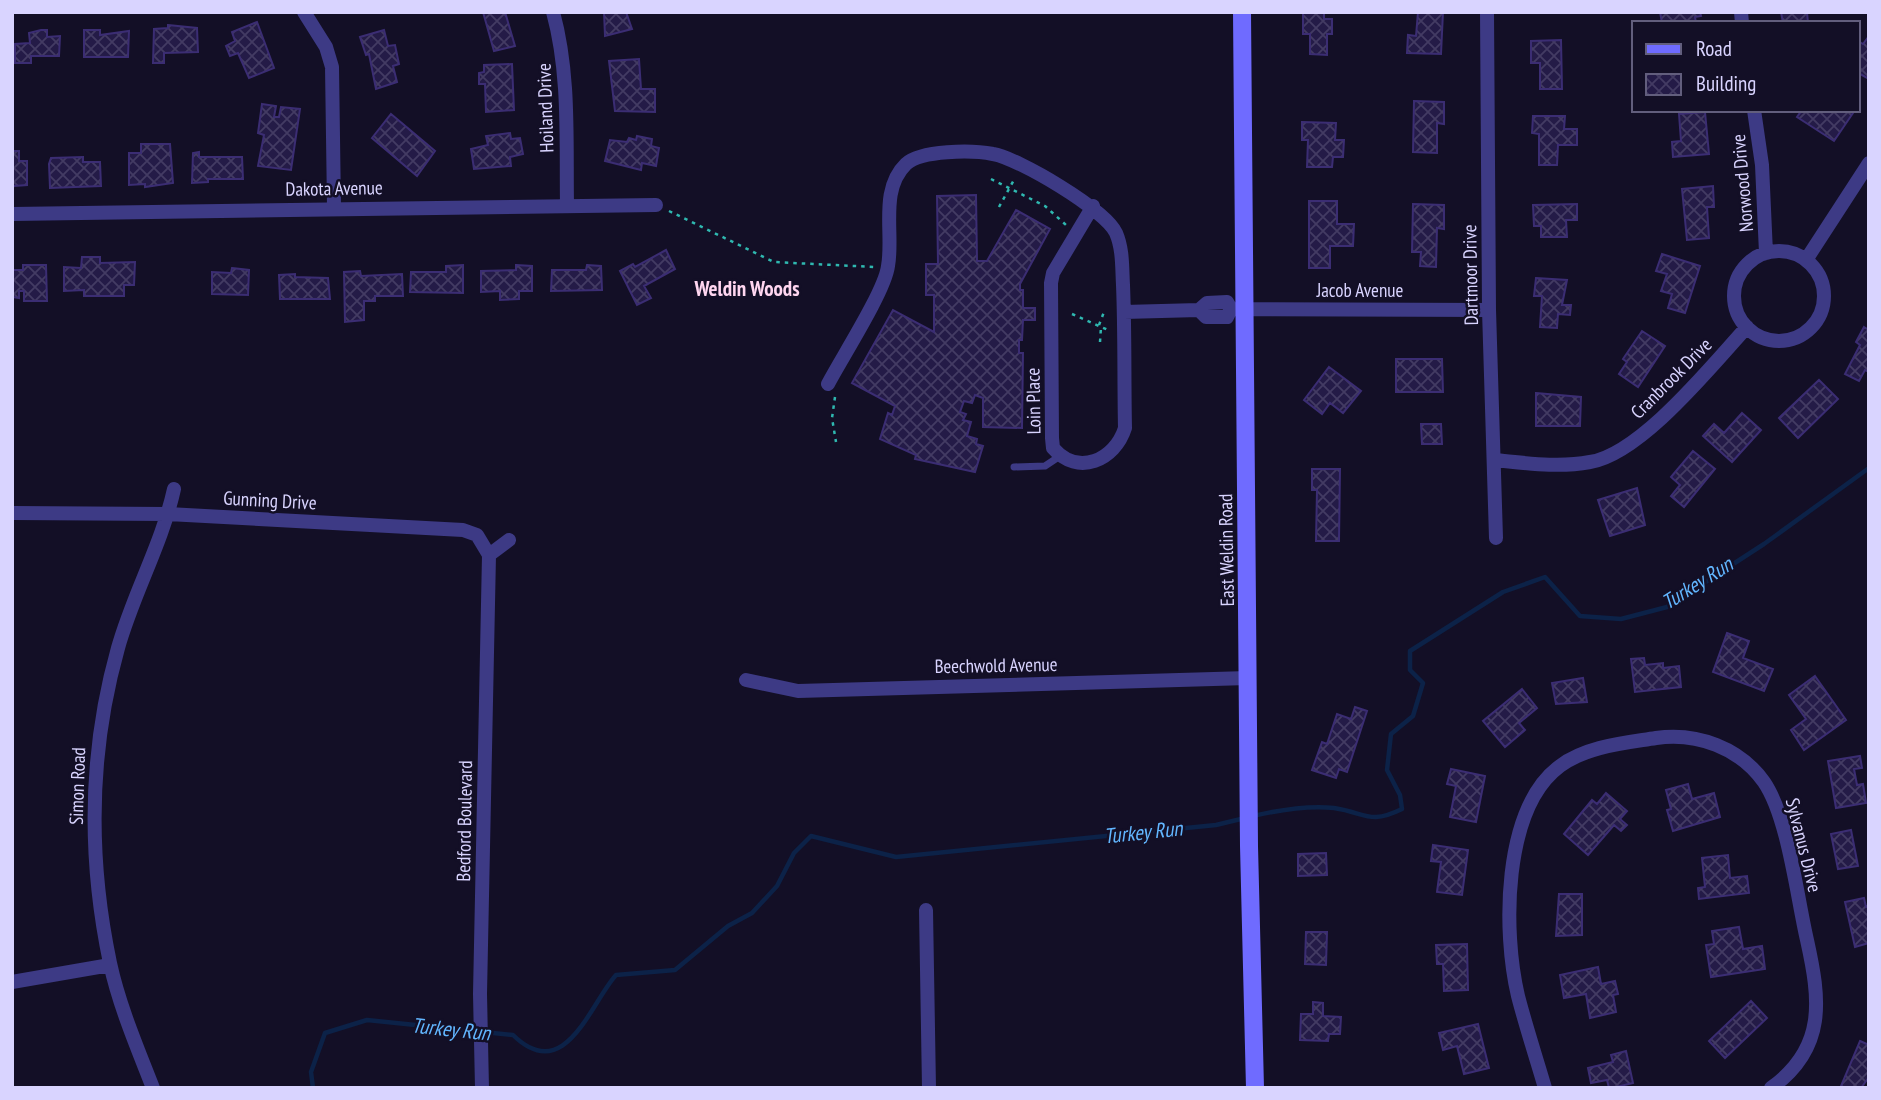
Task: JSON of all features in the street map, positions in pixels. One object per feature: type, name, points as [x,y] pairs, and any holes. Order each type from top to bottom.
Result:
[{"type":"street","points":[[304,12],[327,47],[331,67],[334,207]]},
{"type":"street","name":"Hoiland Drive","points":[[553,12],[561,41],[564,75],[567,204]]},
{"type":"street","name":"East Weldin Road","points":[[1242,12],[1238,309],[1255,1088]]},
{"type":"street","name":"Dartmoor Drive","points":[[1487,12],[1489,310],[1496,538]]},
{"type":"street","name":"Norwood Drive","points":[[1754,112],[1762,165],[1766,253]]},
{"type":"street","name":"Loin Place","points":[[832,388],[888,267],[893,185],[904,166],[927,153],[994,154],[1073,193],[1093,206],[1115,231],[1121,249],[1125,428],[1121,441],[1104,458],[1092,462],[1069,461],[1060,456],[1054,448],[1052,438],[1051,283],[1053,273],[1093,206]]},
{"type":"street","points":[[1806,260],[1869,163]]},
{"type":"street","name":"Dakota Avenue","points":[[12,214],[334,207],[656,205]]},
{"type":"street","points":[[1766,253],[1791,253],[1806,260],[1818,274],[1824,295],[1823,305],[1814,324],[1796,337],[1786,340],[1765,339],[1747,327],[1734,300],[1737,280],[1749,263],[1766,253]]},
{"type":"street","name":"Jacob Avenue","points":[[1124,312],[1199,310],[1206,317],[1227,317],[1238,309],[1489,310]]},
{"type":"street","name":"Cranbrook Drive","points":[[1494,460],[1549,466],[1593,462],[1631,443],[1665,414],[1747,327]]},
{"type":"street","name":"Simon Road","points":[[153,1088],[110,965],[95,856],[96,749],[119,645],[168,514],[174,489]]},
{"type":"street","name":"Gunning Drive","points":[[12,513],[168,514],[463,530],[477,535],[489,555]]},
{"type":"street","points":[[489,555],[509,540]]},
{"type":"street","name":"Bedford Boulevard","points":[[482,1088],[480,1017],[489,555]]},
{"type":"street","name":"Beechwold Avenue","points":[[746,680],[798,691],[1248,678]]},
{"type":"street","name":"Sylvanus Drive","points":[[1545,1088],[1518,995],[1510,915],[1513,866],[1530,804],[1544,782],[1561,765],[1587,752],[1661,737],[1689,737],[1713,743],[1752,768],[1772,795],[1784,837],[1818,999],[1813,1033],[1805,1050],[1796,1067],[1772,1088]]},
{"type":"street","points":[[926,910],[929,1088]]},
{"type":"street","points":[[12,982],[110,965]]},
{"type":"lane","points":[[1014,467],[1045,466],[1060,456]]},
{"type":"path","points":[[999,207],[1015,177]]},
{"type":"path","points":[[656,205],[774,262],[888,267]]},
{"type":"path","points":[[1100,342],[1100,326],[1104,312]]},
{"type":"path","points":[[1072,314],[1115,333]]},
{"type":"path","points":[[832,388],[832,418],[836,442]]},
{"type":"building","points":[[483,12],[505,12],[515,46],[494,51]]},
{"type":"building","points":[[604,12],[626,12],[632,29],[605,36]]},
{"type":"building","points":[[1303,12],[1324,12],[1324,19],[1332,19],[1332,34],[1327,34],[1327,55],[1310,54],[1310,34],[1303,34]]},
{"type":"building","points":[[1418,12],[1443,12],[1441,54],[1407,53],[1408,35],[1416,36]]},
{"type":"building","points":[[1660,12],[1700,12],[1701,16],[1695,17],[1696,21],[1662,21]]},
{"type":"building","points":[[1781,12],[1807,12],[1808,21],[1783,21]]},
{"type":"building","points":[[257,22],[274,68],[249,78],[238,53],[230,56],[226,46],[235,41],[232,32]]},
{"type":"building","points":[[168,25],[197,28],[198,52],[164,53],[164,63],[153,63],[154,29],[168,28]]},
{"type":"building","points":[[47,30],[47,37],[60,36],[59,56],[31,56],[31,63],[15,63],[15,44],[30,43],[29,33]]},
{"type":"building","points":[[84,30],[100,30],[100,35],[129,31],[128,57],[84,57]]},
{"type":"building","points":[[384,30],[388,46],[395,45],[399,64],[393,66],[397,82],[376,89],[369,54],[366,55],[360,37]]},
{"type":"building","points":[[1869,36],[1869,79],[1860,74],[1860,42],[1863,44]]},
{"type":"building","points":[[1561,40],[1562,89],[1540,89],[1540,63],[1531,63],[1531,41]]},
{"type":"building","points":[[639,59],[641,89],[655,89],[655,112],[615,111],[609,61]]},
{"type":"building","points":[[512,64],[514,110],[486,112],[485,84],[479,84],[479,73],[484,72],[484,65]]},
{"type":"building","points":[[1414,101],[1444,102],[1444,124],[1437,123],[1437,153],[1413,152]]},
{"type":"building","points":[[262,104],[276,106],[274,117],[279,117],[281,107],[300,109],[291,170],[258,166],[264,135],[258,133]]},
{"type":"building","points":[[1705,112],[1709,154],[1673,157],[1672,142],[1681,141],[1679,114]]},
{"type":"building","points":[[1801,112],[1853,113],[1834,141],[1797,117]]},
{"type":"building","points":[[391,114],[435,151],[417,176],[372,138]]},
{"type":"building","points":[[1533,116],[1565,116],[1564,129],[1577,129],[1577,145],[1558,145],[1557,165],[1539,165],[1539,134],[1532,133]]},
{"type":"building","points":[[1302,122],[1336,123],[1335,140],[1344,140],[1343,157],[1333,157],[1332,167],[1307,167],[1308,140],[1302,140]]},
{"type":"building","points":[[510,133],[511,139],[520,138],[523,154],[510,157],[511,166],[474,169],[471,149],[488,145],[486,136]]},
{"type":"building","points":[[637,136],[652,139],[651,146],[659,148],[656,166],[642,163],[641,170],[605,161],[610,140],[627,142],[629,138],[636,140]]},
{"type":"building","points":[[141,144],[170,144],[173,183],[145,187],[145,184],[129,185],[129,153],[141,153]]},
{"type":"building","points":[[12,151],[19,151],[19,161],[27,161],[27,185],[14,186],[12,189]]},
{"type":"building","points":[[199,152],[199,157],[242,157],[243,179],[208,179],[208,182],[192,183],[193,153]]},
{"type":"building","points":[[83,157],[83,162],[100,162],[101,186],[50,188],[51,158]]},
{"type":"building","points":[[1713,186],[1714,207],[1707,207],[1709,238],[1687,240],[1682,189]]},
{"type":"building","points":[[976,195],[977,261],[987,261],[1016,210],[1050,229],[1020,284],[1020,290],[1023,290],[1023,308],[1035,308],[1035,320],[1023,320],[1022,340],[1019,340],[1019,353],[1023,353],[1022,428],[983,427],[983,398],[975,395],[972,403],[964,401],[960,412],[966,414],[963,420],[971,422],[967,436],[977,439],[976,444],[983,446],[975,472],[915,459],[916,455],[880,439],[888,413],[892,415],[895,406],[852,383],[893,310],[934,332],[934,295],[926,295],[926,264],[938,264],[937,196]]},
{"type":"building","points":[[1309,201],[1337,201],[1337,224],[1354,224],[1353,246],[1330,246],[1330,268],[1309,268]]},
{"type":"building","points":[[1413,204],[1444,205],[1444,229],[1437,228],[1436,267],[1420,266],[1421,252],[1412,252]]},
{"type":"building","points":[[1577,204],[1577,220],[1566,220],[1567,237],[1541,237],[1541,226],[1534,226],[1533,205]]},
{"type":"building","points":[[666,250],[675,269],[644,286],[651,298],[637,305],[620,271],[633,264],[635,267]]},
{"type":"building","points":[[1662,254],[1700,266],[1685,313],[1668,308],[1672,294],[1661,291],[1667,274],[1656,271]]},
{"type":"building","points":[[82,257],[100,257],[100,263],[135,262],[134,285],[124,285],[124,296],[84,296],[84,290],[64,291],[64,267],[81,268]]},
{"type":"building","points":[[23,265],[46,265],[47,301],[24,301],[24,291],[19,291],[19,298],[12,297],[12,270],[23,270]]},
{"type":"building","points":[[463,265],[463,293],[410,292],[411,272],[446,272],[446,266]]},
{"type":"building","points":[[516,265],[532,266],[532,291],[519,291],[519,299],[500,300],[500,291],[481,292],[481,271],[516,270]]},
{"type":"building","points":[[587,265],[601,266],[602,290],[551,291],[552,270],[586,270]]},
{"type":"building","points":[[232,268],[249,270],[248,295],[212,294],[212,272],[231,273]]},
{"type":"building","points":[[360,271],[361,276],[402,274],[403,296],[375,296],[375,301],[364,301],[364,320],[345,322],[344,272]]},
{"type":"building","points":[[295,274],[295,277],[328,278],[330,299],[280,299],[279,275]]},
{"type":"building","points":[[1536,278],[1567,280],[1562,305],[1571,305],[1570,315],[1558,314],[1557,328],[1540,327],[1542,296],[1534,296]]},
{"type":"building","points":[[1864,327],[1869,330],[1869,372],[1865,370],[1859,381],[1845,374],[1860,345],[1856,342]]},
{"type":"building","points":[[1642,331],[1665,346],[1638,387],[1619,374],[1627,362],[1623,359]]},
{"type":"building","points":[[1396,359],[1442,359],[1443,392],[1396,392]]},
{"type":"building","points":[[1329,367],[1361,391],[1343,413],[1330,403],[1322,414],[1304,400]]},
{"type":"building","points":[[1819,380],[1838,399],[1798,438],[1779,418]]},
{"type":"building","points":[[1536,393],[1581,397],[1580,426],[1536,426]]},
{"type":"building","points":[[1742,413],[1761,430],[1732,462],[1703,436],[1714,424],[1724,433]]},
{"type":"building","points":[[1421,424],[1441,424],[1442,444],[1422,444]]},
{"type":"building","points":[[1693,451],[1715,469],[1684,507],[1671,496],[1680,485],[1671,477]]},
{"type":"building","points":[[1312,469],[1340,469],[1339,541],[1316,541],[1317,490],[1312,490]]},
{"type":"building","points":[[1637,488],[1645,525],[1610,536],[1598,500]]},
{"type":"building","points":[[1727,633],[1749,641],[1743,658],[1773,669],[1764,691],[1713,672]]},
{"type":"building","points":[[1644,658],[1645,665],[1663,663],[1663,668],[1679,666],[1681,687],[1635,692],[1631,659]]},
{"type":"building","points":[[1815,676],[1846,720],[1804,750],[1791,730],[1806,719],[1789,695]]},
{"type":"building","points":[[1583,678],[1587,702],[1556,704],[1552,683]]},
{"type":"building","points":[[1522,689],[1537,708],[1519,723],[1525,730],[1505,747],[1483,721]]},
{"type":"building","points":[[1355,707],[1367,711],[1347,772],[1339,769],[1336,778],[1312,770],[1322,742],[1327,744],[1337,714],[1351,719]]},
{"type":"building","points":[[1860,756],[1862,768],[1854,769],[1857,785],[1863,784],[1866,803],[1836,808],[1828,761]]},
{"type":"building","points":[[1451,769],[1485,776],[1476,822],[1450,817],[1456,786],[1447,784]]},
{"type":"building","points":[[1688,784],[1692,799],[1714,793],[1720,817],[1673,831],[1667,810],[1671,809],[1666,790]]},
{"type":"building","points":[[1606,793],[1627,811],[1620,819],[1627,825],[1621,831],[1614,825],[1588,855],[1564,834],[1592,800],[1597,804]]},
{"type":"building","points":[[1851,830],[1858,866],[1838,869],[1831,834]]},
{"type":"building","points":[[1433,845],[1468,850],[1462,895],[1437,892],[1441,862],[1431,861]]},
{"type":"building","points":[[1326,853],[1327,875],[1298,876],[1298,854]]},
{"type":"building","points":[[1728,855],[1730,878],[1747,876],[1749,893],[1699,899],[1698,888],[1705,887],[1702,858]]},
{"type":"building","points":[[1559,894],[1582,894],[1582,935],[1556,936]]},
{"type":"building","points":[[1864,898],[1866,907],[1869,906],[1869,943],[1855,947],[1845,902]]},
{"type":"building","points":[[1739,927],[1743,949],[1762,946],[1765,969],[1711,977],[1706,945],[1714,944],[1712,931]]},
{"type":"building","points":[[1306,932],[1327,932],[1326,965],[1305,964]]},
{"type":"building","points":[[1467,944],[1468,990],[1444,991],[1443,964],[1437,964],[1436,945]]},
{"type":"building","points":[[1598,967],[1601,984],[1615,981],[1618,994],[1613,995],[1616,1012],[1590,1018],[1586,994],[1564,998],[1560,975]]},
{"type":"building","points":[[1751,1001],[1767,1018],[1725,1058],[1709,1041]]},
{"type":"building","points":[[1313,1002],[1323,1003],[1323,1016],[1341,1017],[1340,1034],[1329,1034],[1328,1041],[1300,1040],[1301,1014],[1313,1014]]},
{"type":"building","points":[[1478,1024],[1489,1068],[1464,1074],[1457,1046],[1443,1050],[1439,1033]]},
{"type":"building","points":[[1860,1041],[1869,1045],[1869,1077],[1861,1088],[1845,1088],[1841,1086]]},
{"type":"building","points":[[1626,1051],[1633,1083],[1609,1088],[1607,1080],[1591,1083],[1588,1068],[1613,1062],[1611,1055]]},
{"type":"waterway","name":"Turkey Run","points":[[1253,816],[1314,807],[1334,808],[1375,817],[1402,809],[1400,795],[1387,770],[1391,734],[1413,716],[1423,683],[1410,670],[1410,651],[1503,592],[1545,577],[1580,616],[1621,619],[1667,607],[1764,544],[1869,468]]},
{"type":"waterway","name":"Turkey Run","points":[[313,1088],[311,1072],[325,1033],[367,1020],[513,1035],[531,1048],[547,1051],[562,1046],[586,1020],[616,975],[675,970],[728,926],[752,913],[777,886],[794,853],[811,836],[896,857],[1216,825],[1245,818]]},
{"type":"district","name":"Weldin Woods","points":[[747,288]]}]
